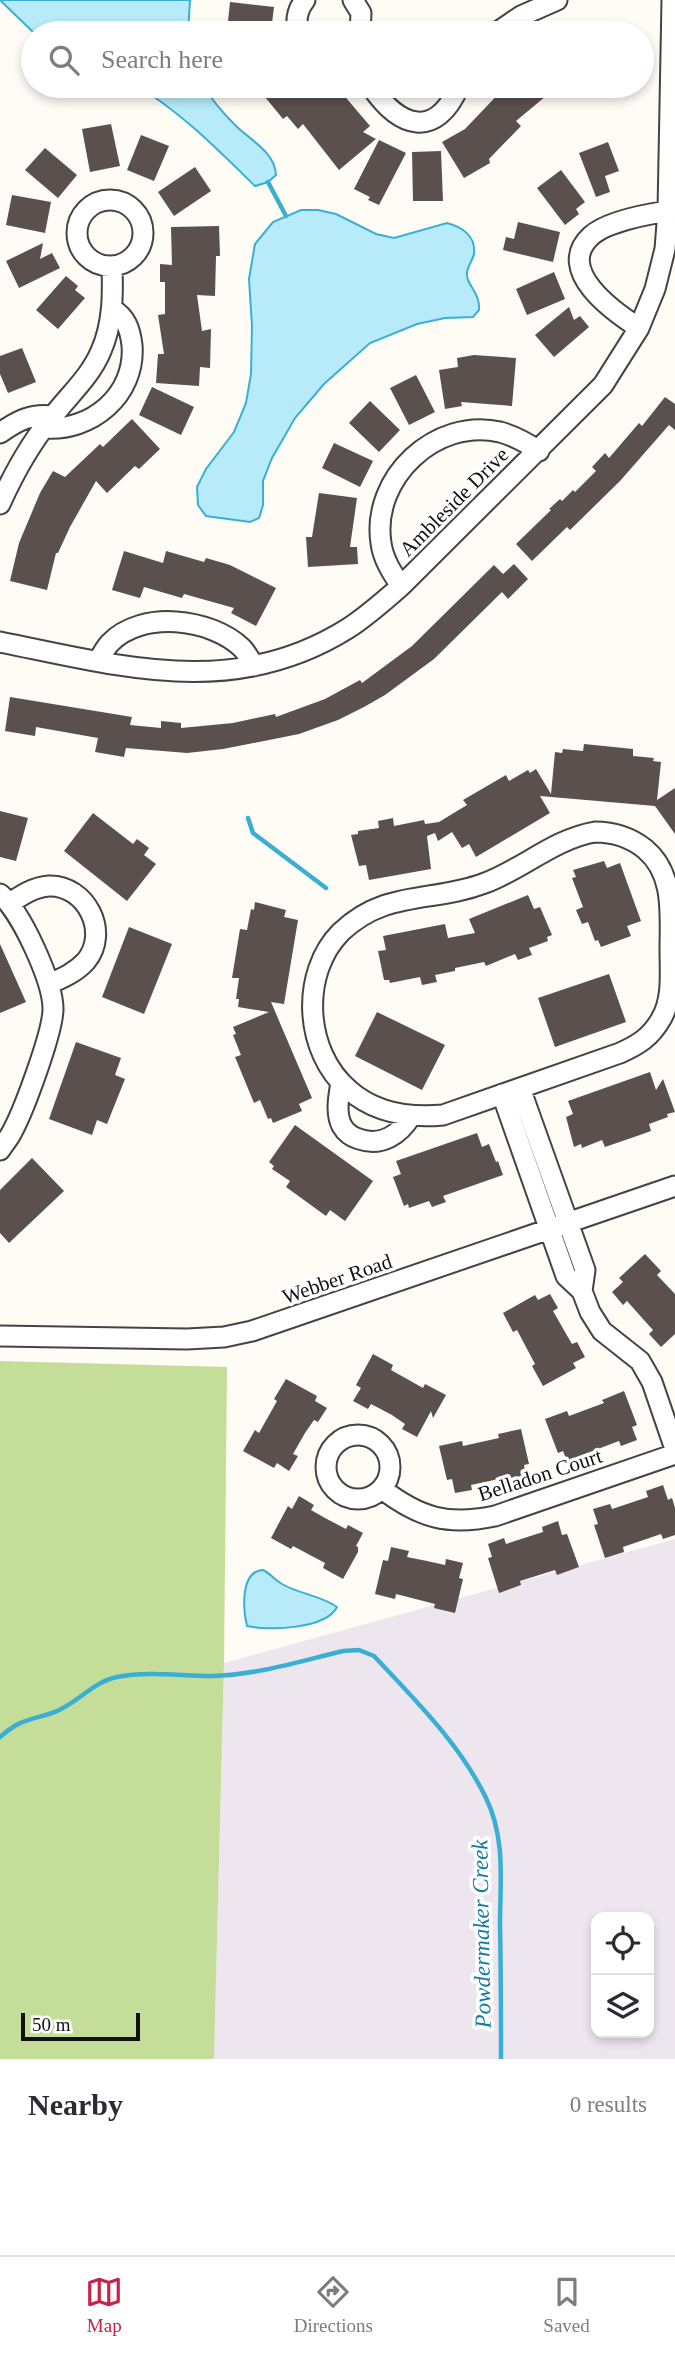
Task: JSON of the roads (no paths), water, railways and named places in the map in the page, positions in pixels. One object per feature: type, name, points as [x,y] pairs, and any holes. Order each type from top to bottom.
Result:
[{"type":"street","points":[[297,21],[299,10],[305,0]]},
{"type":"street","points":[[354,0],[361,13],[361,21]]},
{"type":"street","points":[[514,21],[557,0]]},
{"type":"street","name":"Ambleside Drive","points":[[0,642],[97,661],[181,673],[218,672],[254,666],[314,647],[370,613],[401,586],[603,385],[639,328],[655,289],[665,249],[673,0]]},
{"type":"street","points":[[380,98],[393,114],[403,120],[419,121],[433,119],[445,110],[452,98]]},
{"type":"street","points":[[639,328],[614,312],[592,290],[583,275],[580,261],[583,247],[592,236],[606,228],[649,214],[668,211]]},
{"type":"street","points":[[0,504],[11,479],[48,422],[90,373],[103,349],[112,309],[112,265]]},
{"type":"street","points":[[0,433],[25,418],[39,414],[59,429],[88,421],[110,405],[127,380],[131,367],[128,326],[122,315],[112,309]]},
{"type":"street","name":"Ambleside Drive","points":[[401,586],[389,570],[381,545],[380,523],[384,500],[403,467],[436,440],[475,430],[499,432],[521,439],[539,450]]},
{"type":"street","points":[[97,661],[110,642],[123,634],[143,625],[163,621],[206,627],[225,636],[242,648],[254,666]]},
{"type":"street","points":[[609,832],[635,841],[659,863],[669,888],[670,986],[663,1017],[653,1032],[640,1044],[511,1091],[443,1115],[411,1116],[389,1112],[348,1090],[328,1065],[316,1035],[313,995],[322,962],[330,946],[353,922],[374,908],[394,901],[485,883],[580,834],[609,832]]},
{"type":"street","points":[[0,1150],[12,1133],[50,1033],[53,1010],[50,984],[5,898],[53,886],[82,898],[94,920],[95,934],[87,960],[70,974],[50,984]]},
{"type":"street","points":[[341,1082],[339,1113],[342,1126],[350,1136],[372,1142],[383,1140],[400,1130],[411,1116]]},
{"type":"street","points":[[511,1091],[570,1222],[585,1270],[582,1291]]},
{"type":"street","points":[[511,1091],[548,1229],[566,1276],[582,1291],[602,1332],[640,1361],[652,1382],[675,1451]]},
{"type":"street","name":"Webber Road","points":[[0,1336],[187,1339],[223,1337],[280,1322],[675,1186]]},
{"type":"street","name":"Belladon Court","points":[[382,1489],[404,1506],[425,1515],[448,1521],[472,1521],[495,1516],[675,1451]]},
{"type":"water","points":[[0,0],[190,0],[189,21],[22,21]]},
{"type":"water","points":[[156,98],[212,98],[235,125],[267,153],[275,167],[276,175],[268,182],[255,186],[184,120]]},
{"type":"water","points":[[301,210],[336,214],[376,234],[394,238],[447,223],[458,227],[467,233],[473,242],[474,254],[467,276],[477,298],[479,310],[473,317],[445,318],[417,324],[370,343],[324,384],[295,418],[272,458],[263,481],[263,505],[259,518],[250,522],[206,516],[198,505],[197,487],[206,469],[234,432],[246,403],[251,374],[249,279],[255,244],[273,222]]},
{"type":"water","points":[[263,1570],[289,1587],[337,1607],[321,1620],[296,1627],[247,1626],[244,1602],[247,1584],[250,1577]]},
{"type":"waterway","points":[[268,182],[286,216]]},
{"type":"waterway","points":[[248,818],[253,833],[326,888]]},
{"type":"waterway","name":"Powdermaker Creek","points":[[0,1737],[19,1724],[69,1705],[100,1684],[117,1677],[153,1674],[229,1675],[279,1667],[343,1651],[359,1650],[374,1656],[450,1741],[475,1778],[492,1813],[497,1829],[500,1861],[501,2059]]}]
